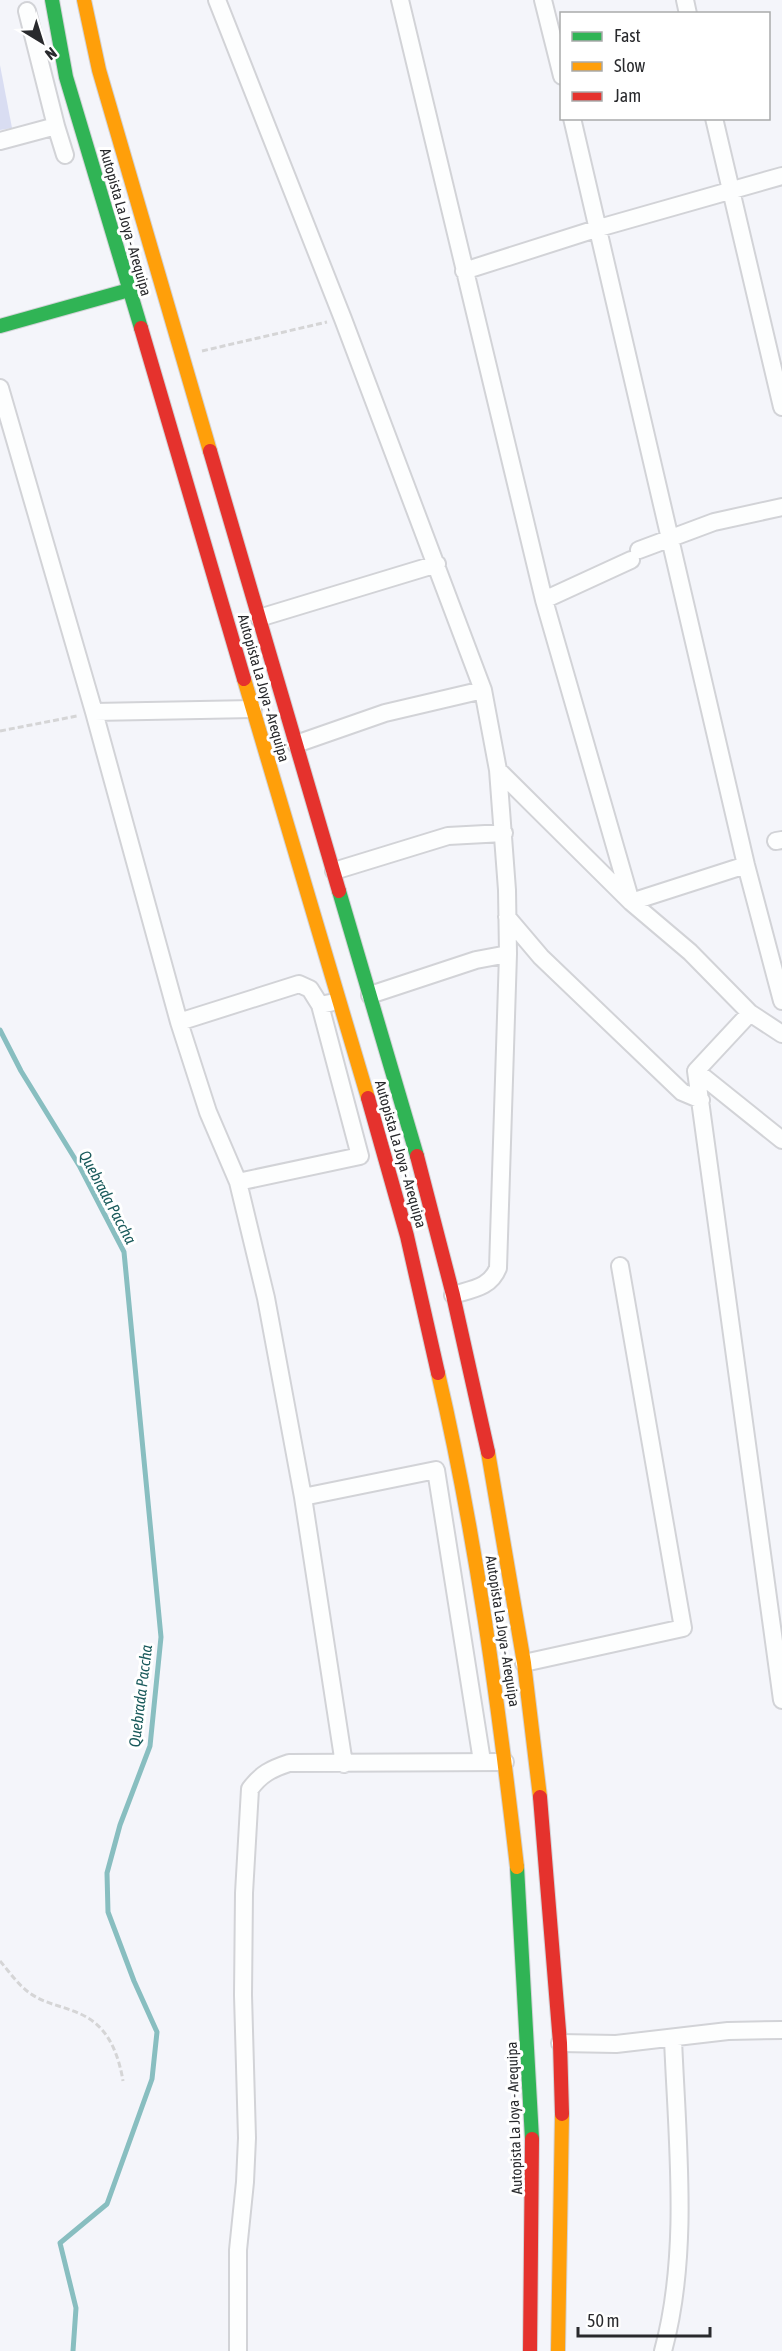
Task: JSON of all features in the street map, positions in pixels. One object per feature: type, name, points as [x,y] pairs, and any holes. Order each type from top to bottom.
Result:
[{"type":"main road","name":"Autopista La Joya - Arequipa","points":[[52,0],[66,77],[340,1001],[407,1236],[459,1468],[490,1646],[506,1762],[517,1867],[534,2152],[530,2351]]},
{"type":"main road","name":"Autopista La Joya - Arequipa","points":[[84,0],[99,70],[424,1181],[453,1295],[492,1471],[524,1663],[542,1811],[560,2043],[562,2104],[558,2351]]},
{"type":"main road","points":[[0,326],[129,290]]},
{"type":"street","points":[[218,0],[343,319],[483,690],[498,770],[504,833],[508,954],[498,1268],[494,1278],[488,1284],[453,1295]]},
{"type":"street","points":[[400,0],[544,600],[631,902]]},
{"type":"street","points":[[543,0],[560,72]]},
{"type":"street","points":[[27,11],[65,155]]},
{"type":"street","points":[[572,120],[746,865],[782,1001]]},
{"type":"street","points":[[714,120],[782,407]]},
{"type":"street","points":[[0,141],[56,126]]},
{"type":"street","points":[[464,271],[599,228],[782,176]]},
{"type":"street","points":[[0,388],[94,712],[179,1022],[208,1112],[238,1182],[266,1298],[303,1497],[344,1764]]},
{"type":"street","points":[[544,600],[671,537],[714,522],[782,507]]},
{"type":"street","points":[[259,618],[437,564]]},
{"type":"street","points":[[296,744],[385,713],[483,690]]},
{"type":"street","points":[[94,712],[253,709]]},
{"type":"street","points":[[498,770],[631,902],[690,952],[750,1013],[782,1034]]},
{"type":"street","points":[[334,871],[448,836],[504,833]]},
{"type":"street","points":[[631,902],[746,865]]},
{"type":"street","points":[[507,917],[541,957],[682,1092],[701,1100]]},
{"type":"street","points":[[370,995],[476,960],[508,954]]},
{"type":"street","points":[[179,1022],[299,984],[310,989],[320,1005],[360,1156],[238,1182]]},
{"type":"street","points":[[320,1005],[340,1001]]},
{"type":"street","points":[[696,1071],[750,1013]]},
{"type":"street","points":[[696,1071],[782,1700]]},
{"type":"street","points":[[696,1071],[782,1140]]},
{"type":"street","points":[[524,1663],[683,1628],[620,1266]]},
{"type":"street","points":[[303,1497],[436,1470],[482,1761]]},
{"type":"street","points":[[238,2351],[238,2250],[247,2138],[243,1995],[244,1893],[250,1789],[259,1777],[270,1769],[289,1763],[506,1762]]},
{"type":"street","points":[[560,2043],[616,2044],[728,2031],[782,2030]]},
{"type":"street","points":[[663,2351],[675,2297],[678,2255],[673,2039]]},
{"type":"path","points":[[182,355],[343,319]]},
{"type":"path","points":[[0,730],[94,712]]},
{"type":"path","points":[[0,1961],[19,1984],[36,1997],[89,2018],[108,2036],[121,2068],[123,2081]]},
{"type":"shaded area","points":[[0,65],[12,128],[0,130]]},
{"type":"waterway","name":"Quebrada Paccha","points":[[0,1030],[21,1071],[80,1167],[124,1252],[161,1637],[150,1746],[120,1825],[107,1873],[108,1912],[134,1981],[157,2032],[152,2079],[107,2204],[60,2243],[76,2308],[73,2351]]},
{"type":"traffic: fast","points":[[52,0],[66,77],[141,328]]},
{"type":"traffic: fast","points":[[0,326],[129,290]]},
{"type":"traffic: fast","points":[[339,891],[417,1156]]},
{"type":"traffic: fast","points":[[517,1867],[532,2139]]},
{"type":"traffic: slow","points":[[84,0],[99,70],[210,451]]},
{"type":"traffic: slow","points":[[244,679],[368,1098]]},
{"type":"traffic: slow","points":[[438,1373],[464,1496],[485,1619],[517,1867]]},
{"type":"traffic: slow","points":[[488,1452],[524,1663],[540,1797]]},
{"type":"traffic: slow","points":[[558,2351],[562,2114]]},
{"type":"traffic: jam","points":[[141,328],[244,679]]},
{"type":"traffic: jam","points":[[210,451],[339,891]]},
{"type":"traffic: jam","points":[[368,1098],[407,1236],[438,1373]]},
{"type":"traffic: jam","points":[[417,1156],[453,1295],[488,1452]]},
{"type":"traffic: jam","points":[[540,1797],[560,2043],[562,2114]]},
{"type":"traffic: jam","points":[[530,2351],[532,2139]]}]
